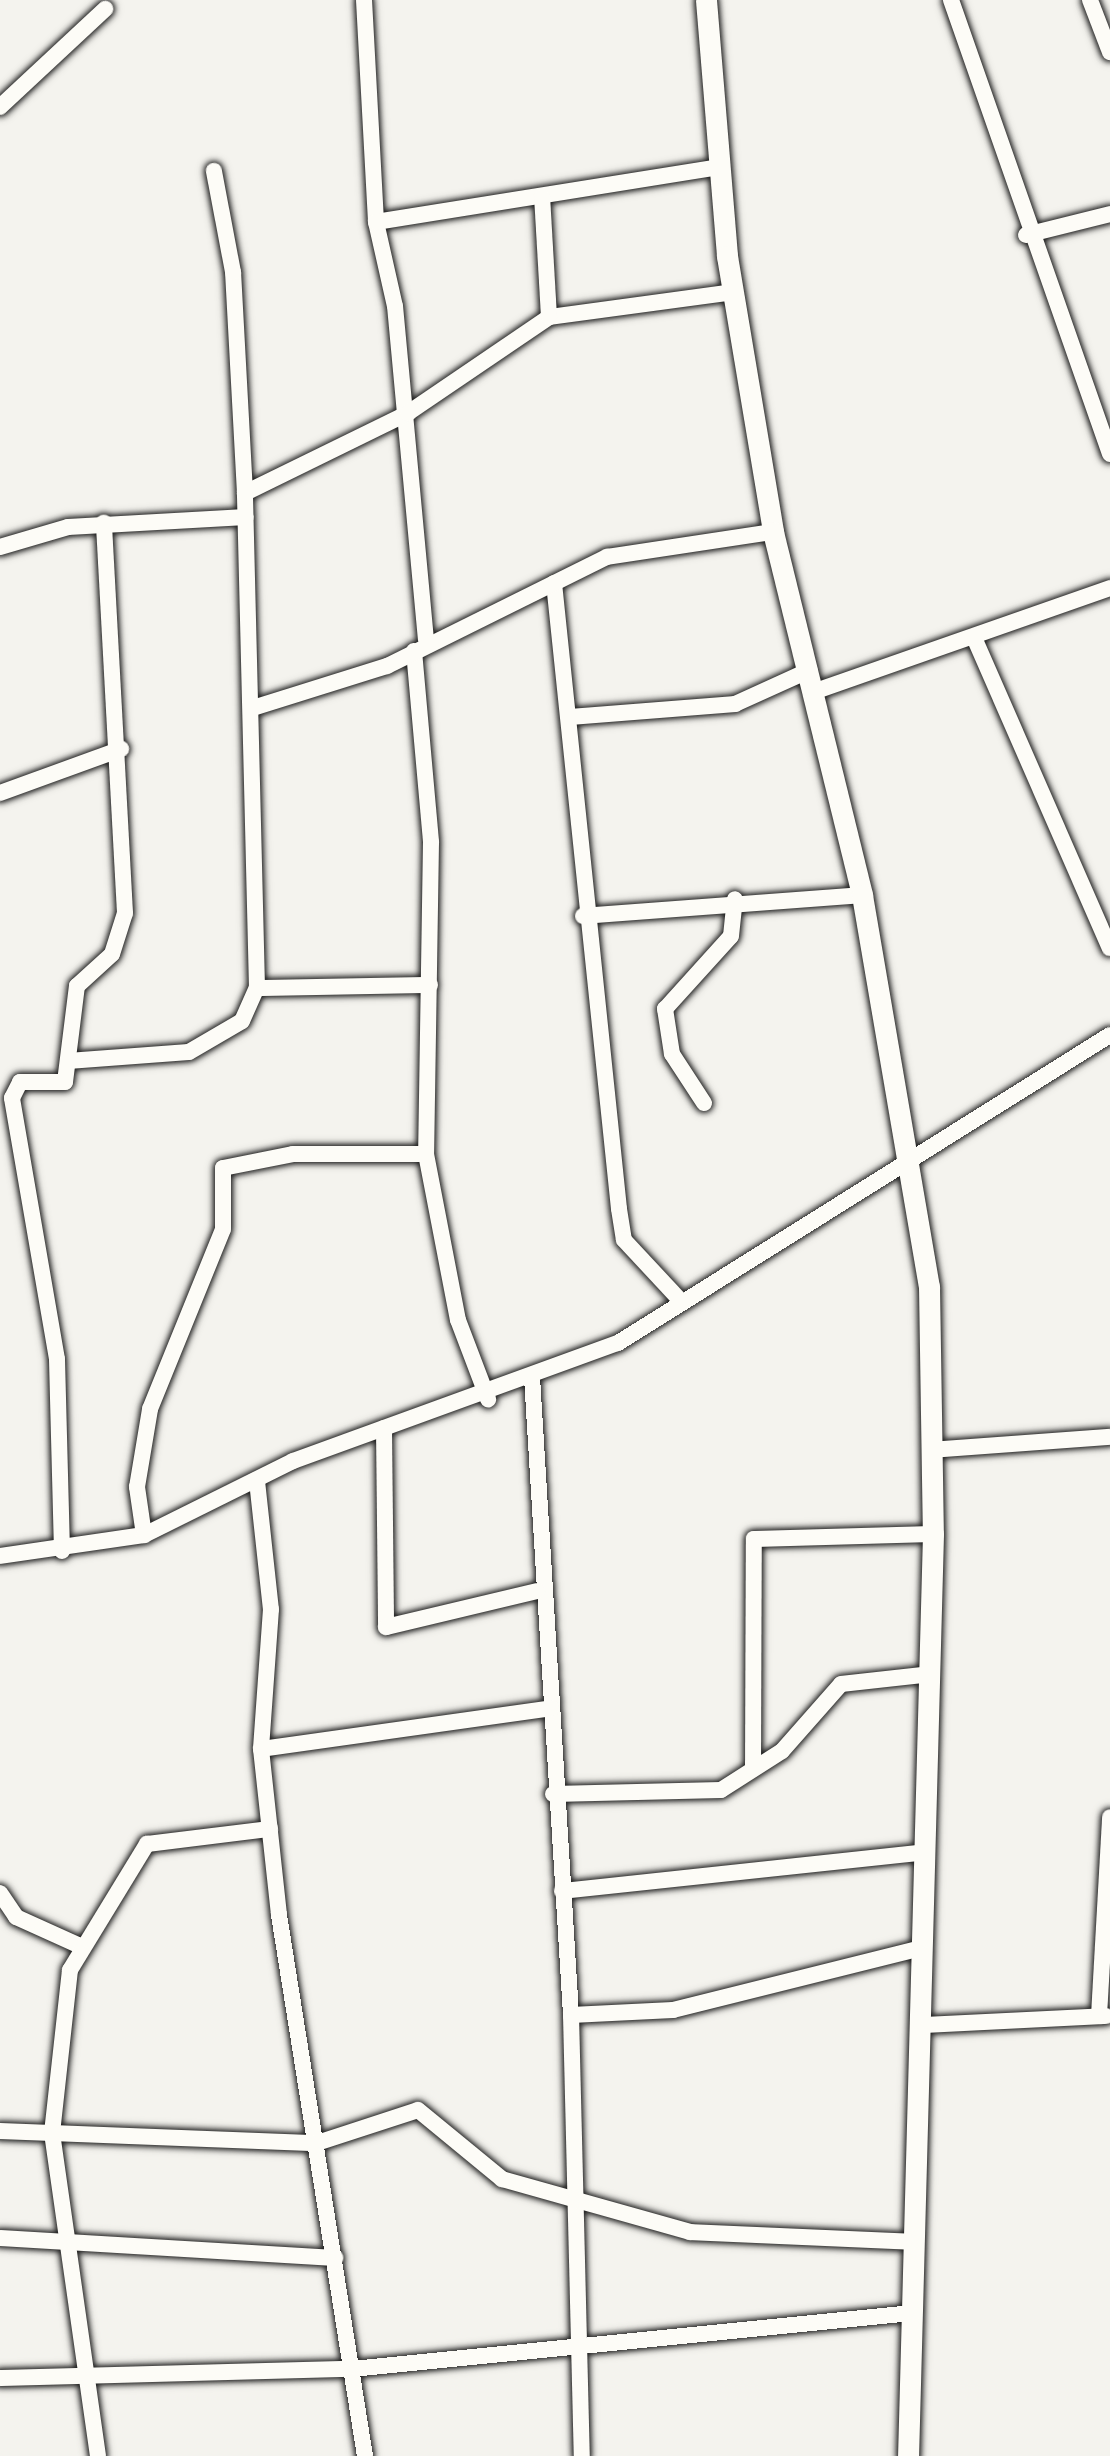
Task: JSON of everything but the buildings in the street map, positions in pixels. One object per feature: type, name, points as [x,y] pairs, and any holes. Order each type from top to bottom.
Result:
[{"type":"street","points":[[364,0],[376,222],[408,412],[430,985],[426,1154],[458,1320],[488,1399]]},
{"type":"street","points":[[706,0],[733,292],[773,532],[862,895],[912,1157],[929,1286],[934,1534],[908,2456]]},
{"type":"street","points":[[950,0],[1026,235],[1110,454]]},
{"type":"street","points":[[1090,0],[1110,52]]},
{"type":"street","points":[[4,93],[105,9]]},
{"type":"street","points":[[376,222],[719,167]]},
{"type":"street","points":[[68,1061],[189,1052],[242,1021],[256,988],[256,706],[247,517],[232,272],[214,171]]},
{"type":"street","points":[[542,197],[549,317]]},
{"type":"street","points":[[1026,235],[1110,214]]},
{"type":"street","points":[[245,493],[408,412],[549,317],[733,292]]},
{"type":"street","points":[[0,547],[104,523],[247,517]]},
{"type":"street","points":[[62,1551],[57,1359],[12,1098],[20,1082],[62,1085],[77,986],[112,954],[125,913],[121,749],[104,523]]},
{"type":"street","points":[[256,706],[420,646],[607,557],[773,532]]},
{"type":"street","points":[[554,584],[584,916],[624,1240],[680,1299]]},
{"type":"street","points":[[569,717],[735,704],[976,642],[1108,594]]},
{"type":"street","points":[[976,642],[1110,948]]},
{"type":"street","points":[[0,794],[121,749]]},
{"type":"street","points":[[584,916],[735,899],[862,895]]},
{"type":"street","points":[[704,1103],[672,1054],[665,1009],[731,936],[735,899]]},
{"type":"street","points":[[256,988],[430,985]]},
{"type":"street","points":[[0,1556],[62,1551],[144,1535],[384,1428],[488,1399],[617,1343],[680,1299],[1110,1035]]},
{"type":"street","points":[[144,1535],[136,1487],[150,1409],[223,1229],[224,1168],[293,1154],[426,1154]]},
{"type":"street","points":[[532,1377],[545,1493],[537,1591],[551,1708],[571,2015],[583,2347],[582,2456]]},
{"type":"street","points":[[384,1428],[386,1627],[537,1591]]},
{"type":"street","points":[[932,1450],[1110,1437]]},
{"type":"street","points":[[257,1481],[271,1609],[261,1749],[365,2456]]},
{"type":"street","points":[[753,1769],[754,1539],[934,1534]]},
{"type":"street","points":[[553,1793],[721,1790],[753,1769],[841,1684],[931,1674]]},
{"type":"street","points":[[261,1749],[551,1708]]},
{"type":"street","points":[[922,2025],[1105,2016],[1110,1817]]},
{"type":"street","points":[[98,2456],[60,2243],[52,2133],[78,1945],[147,1844],[270,1829]]},
{"type":"street","points":[[562,1891],[924,1852]]},
{"type":"street","points":[[0,1893],[16,1917],[78,1945]]},
{"type":"street","points":[[571,2015],[674,2010],[921,1948]]},
{"type":"street","points":[[0,2131],[317,2144],[418,2110],[487,2171],[690,2232],[915,2242]]},
{"type":"street","points":[[0,2238],[335,2258]]},
{"type":"street","points":[[0,2378],[85,2382],[352,2369],[912,2313]]}]
